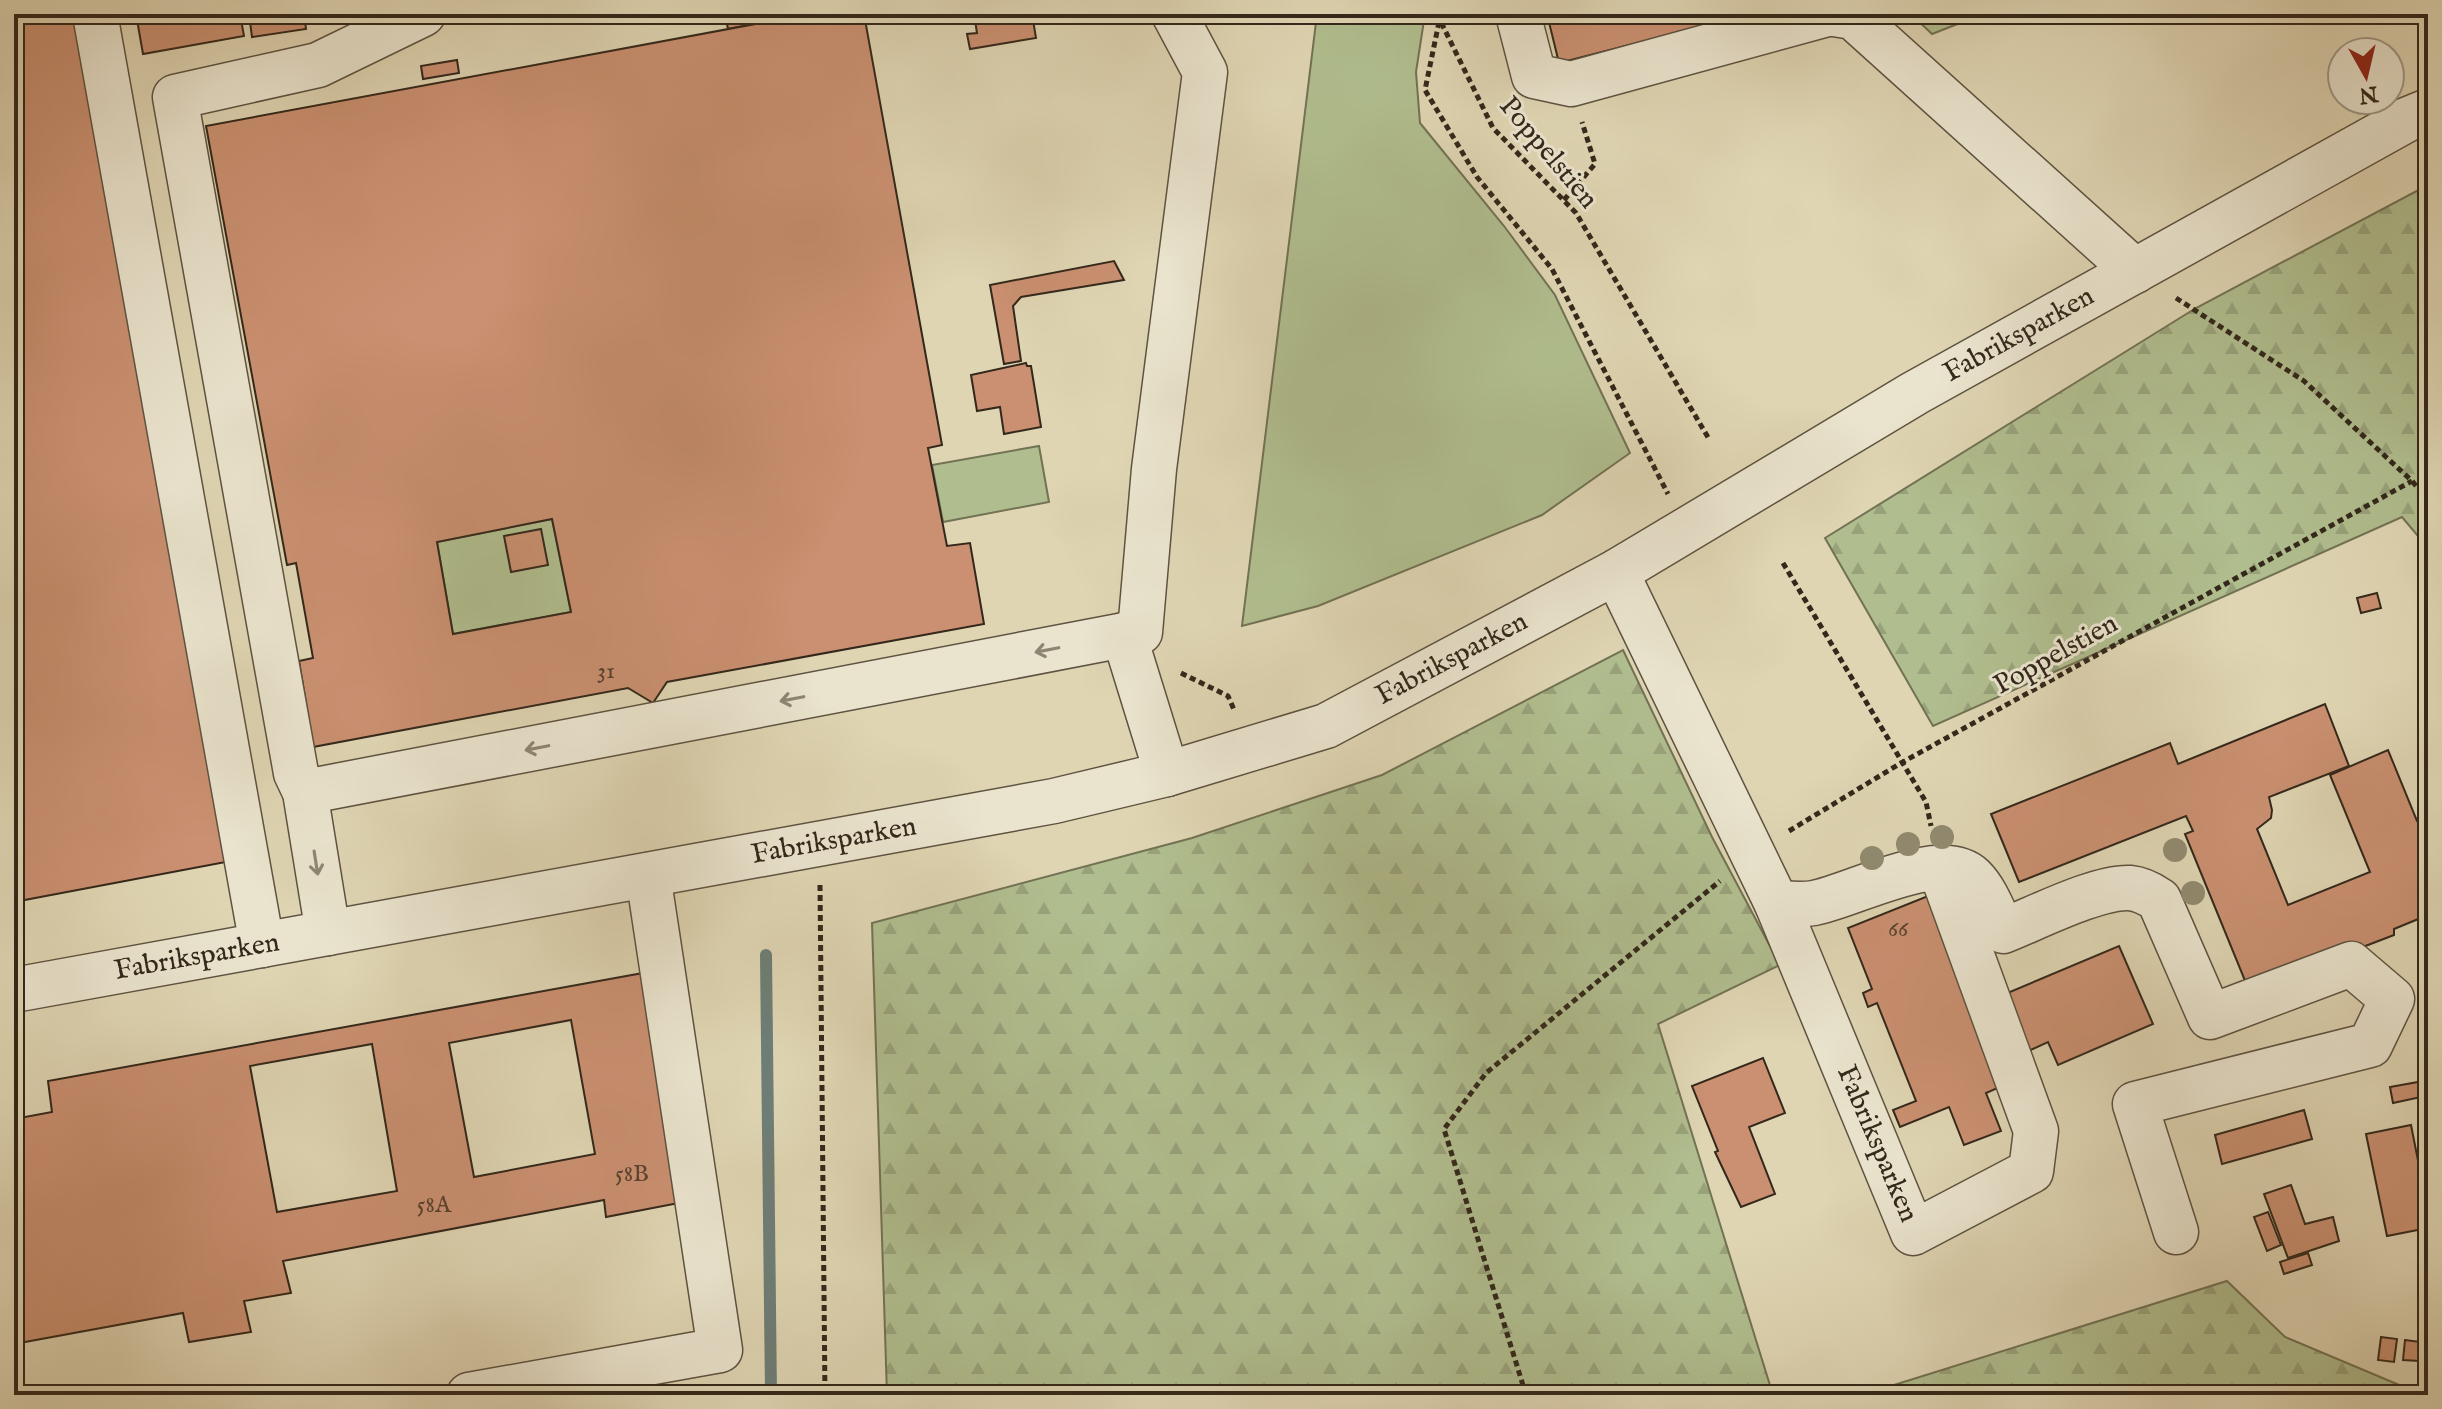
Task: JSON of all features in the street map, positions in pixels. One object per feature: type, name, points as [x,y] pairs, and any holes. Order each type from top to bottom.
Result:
[{"type":"street","points":[[95,14],[262,945]]},
{"type":"street","points":[[328,933],[305,792],[296,773],[175,97],[318,65],[423,14]]},
{"type":"street","points":[[305,792],[1140,632],[1154,469],[1205,72],[1174,14]]},
{"type":"street","points":[[1518,14],[1534,76],[1571,84],[1827,14]]},
{"type":"street","points":[[1834,14],[1853,17],[2135,271]]},
{"type":"street","name":"Fabriksparken","points":[[14,990],[1054,801],[1167,774],[1326,726],[1616,572],[1915,393],[2406,120],[2428,111]]},
{"type":"street","name":"Fabriksparken","points":[[1616,572],[1777,904],[1913,1233],[2031,1171],[2036,1131],[1940,868]]},
{"type":"street","points":[[1124,635],[1167,774]]},
{"type":"street","points":[[1777,904],[1813,903],[1900,874],[1940,868],[1957,869],[1971,876],[1983,891],[2003,931],[2099,893],[2132,888],[2147,892],[2159,900],[2167,915],[2210,1017],[2188,1090]]},
{"type":"street","points":[[469,1395],[720,1350],[648,875]]},
{"type":"street","points":[[2176,1232],[2135,1104],[2370,1045],[2392,999],[2351,964],[2210,1017]]},
{"type":"path","name":"Poppelstien","points":[[1437,14],[1493,128],[1576,213],[1709,439]]},
{"type":"path","points":[[1439,22],[1425,90],[1477,177],[1552,269],[1686,530]]},
{"type":"path","points":[[1564,200],[1595,164],[1571,84]]},
{"type":"path","points":[[2135,271],[2304,381],[2412,481],[2428,500]]},
{"type":"path","name":"Poppelstien","points":[[1526,1395],[1444,1129],[1486,1073],[1753,854],[1901,763],[2412,481]]},
{"type":"path","points":[[1783,563],[1926,802],[1940,868]]},
{"type":"path","points":[[819,844],[825,1395]]},
{"type":"green space","points":[[1317,14],[1425,14],[1416,72],[1420,123],[1504,226],[1555,295],[1630,453],[1542,515],[1318,606],[1242,626]]},
{"type":"green space","points":[[1911,14],[1983,14],[1932,34]]},
{"type":"green space","points":[[2428,185],[2428,548],[2402,517],[1933,726],[1825,538],[2196,308]]},
{"type":"green space","points":[[1039,446],[1049,502],[943,522],[932,465]]},
{"type":"green space","points":[[552,519],[571,612],[453,634],[437,542]]},
{"type":"green space","points":[[1623,650],[1712,837],[1780,965],[1658,1024],[1773,1395],[887,1395],[872,923],[1192,838],[1382,775]]},
{"type":"green space","points":[[2227,1281],[2285,1337],[2423,1395],[1862,1395]]},
{"type":"building","points":[[14,14],[75,14],[231,861],[14,902]]},
{"type":"building","points":[[136,14],[240,14],[244,36],[143,54]]},
{"type":"building","points":[[249,14],[304,14],[306,29],[252,37]]},
{"type":"building","points":[[725,14],[809,14],[728,29]]},
{"type":"building","points":[[809,14],[864,14],[942,445],[928,448],[947,546],[970,543],[984,624],[667,682],[653,703],[628,688],[313,747],[299,661],[313,658],[296,563],[287,565],[206,126]],"holes":[[[552,519],[571,612],[453,634],[437,542]]]},
{"type":"building","points":[[974,14],[1032,14],[1036,38],[970,49],[967,34],[977,33]]},
{"type":"building","points":[[1547,14],[1751,14],[1559,63]]},
{"type":"building","points":[[457,60],[459,73],[423,79],[421,66]]},
{"type":"building","points":[[1114,261],[1124,280],[1021,297],[1013,306],[1021,361],[1004,364],[990,285]]},
{"type":"building","points":[[1026,363],[1031,366],[1041,427],[1004,434],[1000,407],[977,411],[971,375]]},
{"type":"building","points":[[541,529],[548,565],[511,572],[504,536]]},
{"type":"building","points":[[2377,593],[2381,608],[2361,613],[2357,598]]},
{"type":"building","points":[[2325,704],[2349,766],[2269,797],[2271,818],[2257,829],[2288,905],[2370,872],[2330,775],[2388,750],[2417,821],[2428,816],[2428,915],[2394,929],[2394,935],[2248,988],[2185,834],[2193,831],[2186,816],[2019,882],[1991,814],[2170,743],[2178,764]]},
{"type":"building","points":[[1933,894],[2009,1083],[1986,1093],[2001,1131],[1964,1145],[1949,1107],[1900,1127],[1893,1110],[1916,1101],[1877,1003],[1868,1007],[1863,993],[1872,989],[1848,928]]},
{"type":"building","points":[[2119,946],[2153,1024],[2058,1065],[2048,1042],[2022,1054],[1998,997]]},
{"type":"building","points":[[643,973],[684,1202],[606,1217],[604,1200],[283,1261],[291,1293],[244,1301],[251,1332],[189,1342],[183,1313],[14,1344],[14,1119],[52,1112],[48,1081]],"holes":[[[571,1020],[595,1154],[474,1177],[449,1043]],[[372,1044],[397,1191],[277,1212],[250,1066]]]},
{"type":"building","points":[[2428,988],[2428,1016],[2422,989]]},
{"type":"building","points":[[1763,1058],[1785,1113],[1749,1127],[1775,1194],[1741,1207],[1715,1152],[1718,1151],[1692,1086]]},
{"type":"building","points":[[2418,1082],[2421,1097],[2393,1103],[2390,1087]]},
{"type":"building","points":[[2304,1110],[2312,1139],[2222,1164],[2215,1135]]},
{"type":"building","points":[[2411,1125],[2428,1211],[2428,1228],[2387,1236],[2366,1134]]},
{"type":"building","points":[[2291,1185],[2305,1224],[2333,1217],[2339,1241],[2288,1258],[2264,1194]]},
{"type":"building","points":[[2268,1212],[2281,1245],[2267,1251],[2254,1217]]},
{"type":"building","points":[[2308,1253],[2312,1265],[2284,1274],[2280,1262]]},
{"type":"building","points":[[2381,1337],[2397,1339],[2394,1362],[2378,1360]]},
{"type":"building","points":[[2405,1340],[2421,1342],[2419,1361],[2403,1360]]},
{"type":"waterway","points":[[766,955],[771,1395]]}]
